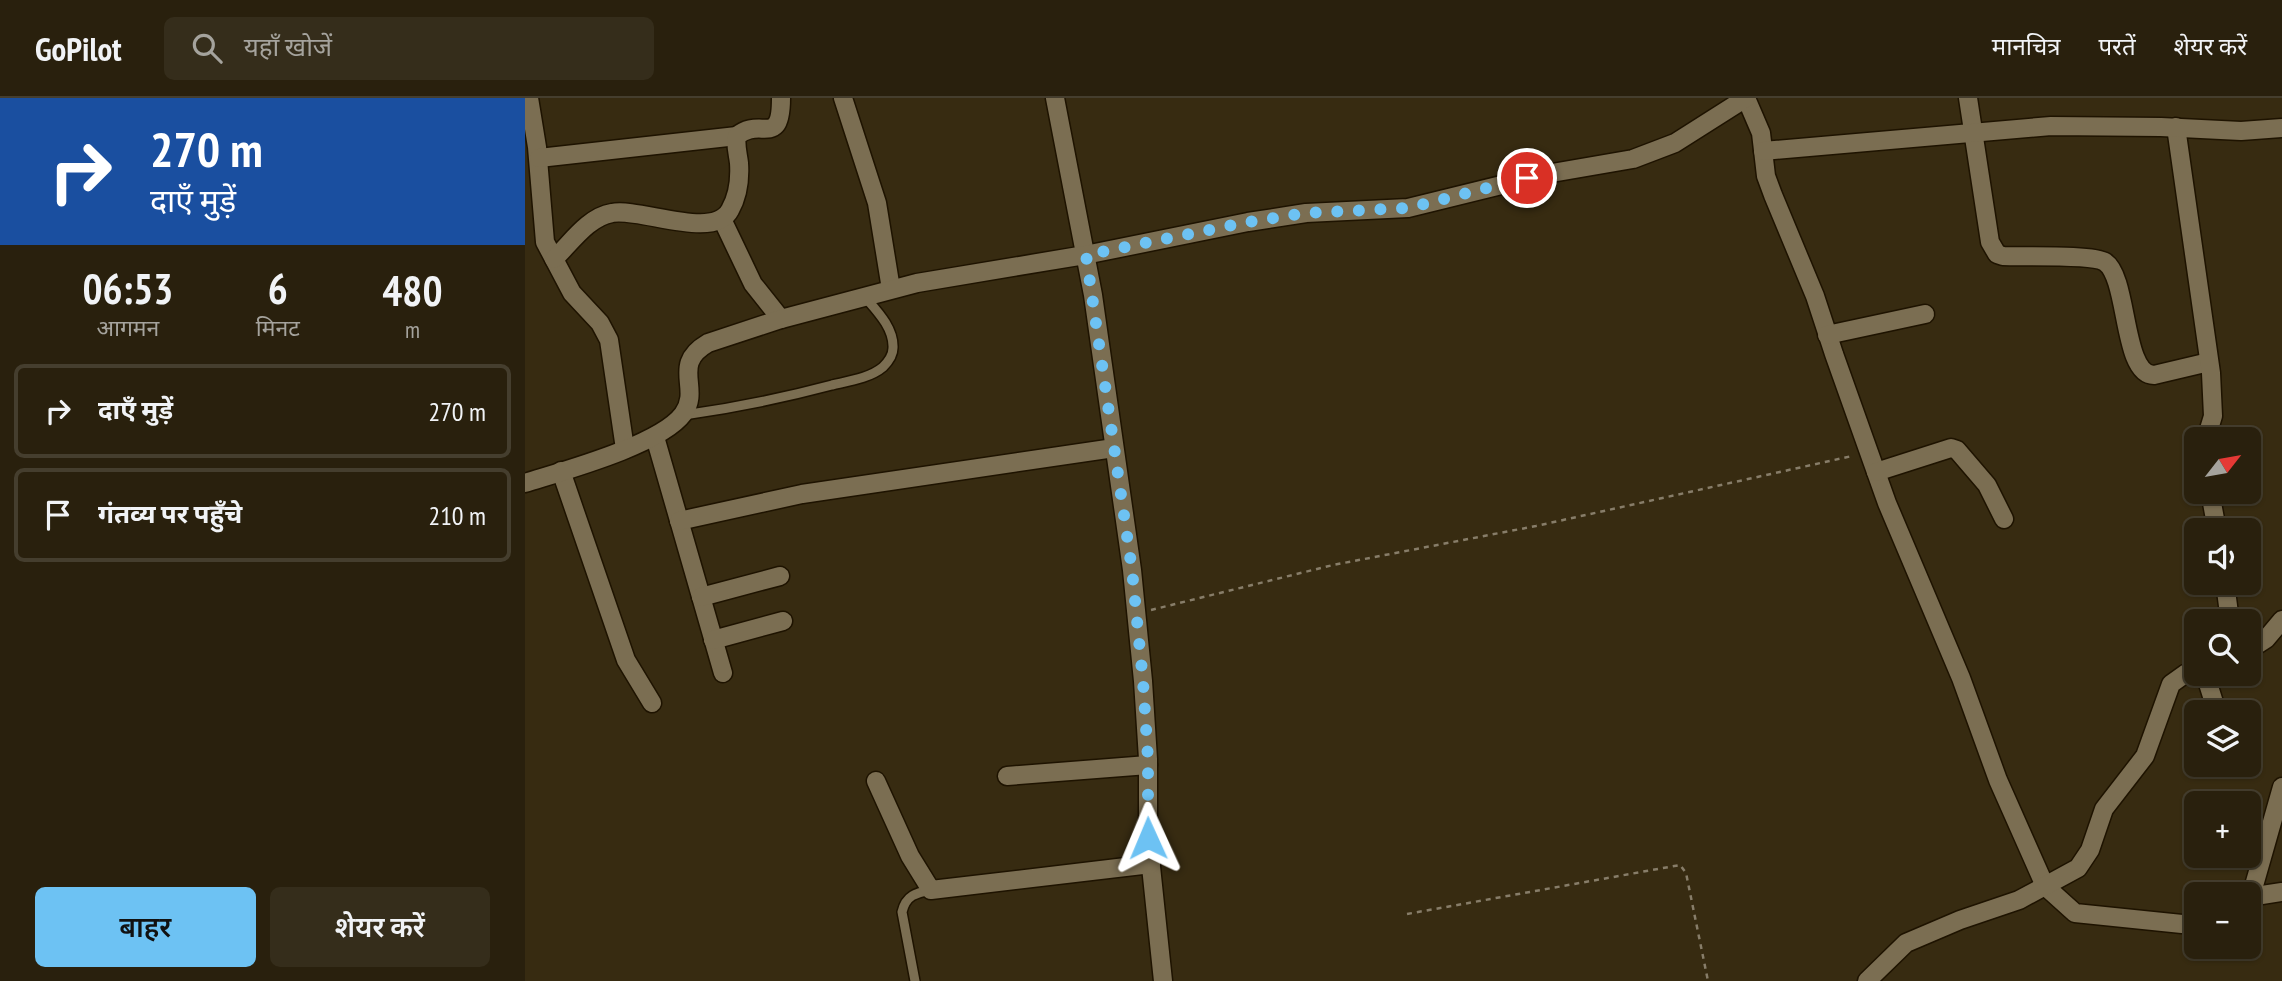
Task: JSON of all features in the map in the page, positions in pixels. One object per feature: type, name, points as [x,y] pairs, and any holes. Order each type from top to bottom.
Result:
[{"type":"street","points":[[529,98],[533,148],[544,210],[543,234],[572,293],[605,330],[609,340],[625,449]]},
{"type":"street","points":[[533,148],[737,136],[742,132],[769,128],[778,123],[781,120],[781,98]]},
{"type":"street","points":[[843,98],[877,203],[891,289]]},
{"type":"street","points":[[1055,98],[1086,255],[1136,613],[1143,681],[1151,864],[1163,981]]},
{"type":"street","points":[[525,483],[655,437],[682,415],[687,406],[688,368],[691,356],[698,348],[781,319],[891,289],[941,279],[1086,255],[1259,220],[1306,213],[1408,208],[1546,174],[1633,159],[1675,143],[1746,98],[1757,121],[1766,176],[1815,296],[1887,503],[1961,678],[1998,780],[2045,886],[2075,913],[2184,924]]},
{"type":"street","points":[[1968,98],[1990,242],[1997,254],[2104,261],[2114,274],[2133,350],[2147,375],[2209,362]]},
{"type":"street","points":[[1763,151],[2051,126],[2176,127],[2241,131],[2282,128]]},
{"type":"street","points":[[2176,127],[2209,362],[2214,408],[2212,427]]},
{"type":"street","points":[[554,259],[592,222],[612,213],[622,212],[683,222],[722,219],[731,208],[739,180],[737,136]]},
{"type":"street","points":[[722,219],[753,284],[781,319]]},
{"type":"street","points":[[1828,335],[1925,314]]},
{"type":"street","points":[[655,437],[723,673]]},
{"type":"street","points":[[679,521],[802,494],[1114,447]]},
{"type":"street","points":[[1876,472],[1942,449],[1957,450],[1987,485],[2004,519]]},
{"type":"street","points":[[561,471],[626,660],[652,703]]},
{"type":"street","points":[[701,597],[780,576]]},
{"type":"street","points":[[2261,642],[2282,620]]},
{"type":"street","points":[[713,640],[783,621]]},
{"type":"street","points":[[1867,981],[1906,943],[1960,920],[2019,900],[2078,868],[2104,809],[2145,756],[2171,684],[2184,675]]},
{"type":"street","points":[[1007,776],[1148,765]]},
{"type":"street","points":[[876,781],[910,856],[931,890],[1151,864]]},
{"type":"street","points":[[2254,882],[2282,787]]},
{"type":"street","points":[[2261,895],[2282,892]]},
{"type":"lane","points":[[682,415],[789,396],[860,378],[884,366],[891,357],[893,348],[891,334],[879,313],[864,296]]},
{"type":"lane","points":[[915,981],[902,912],[908,897],[931,890]]},
{"type":"path","points":[[1136,613],[1333,565],[1536,526],[1869,452]]},
{"type":"path","points":[[1407,915],[1680,865],[1686,873],[1709,981]]},
{"type":"route","points":[[1148,838],[1148,759],[1132,570],[1086,255],[1306,213],[1408,208],[1527,178]]}]
